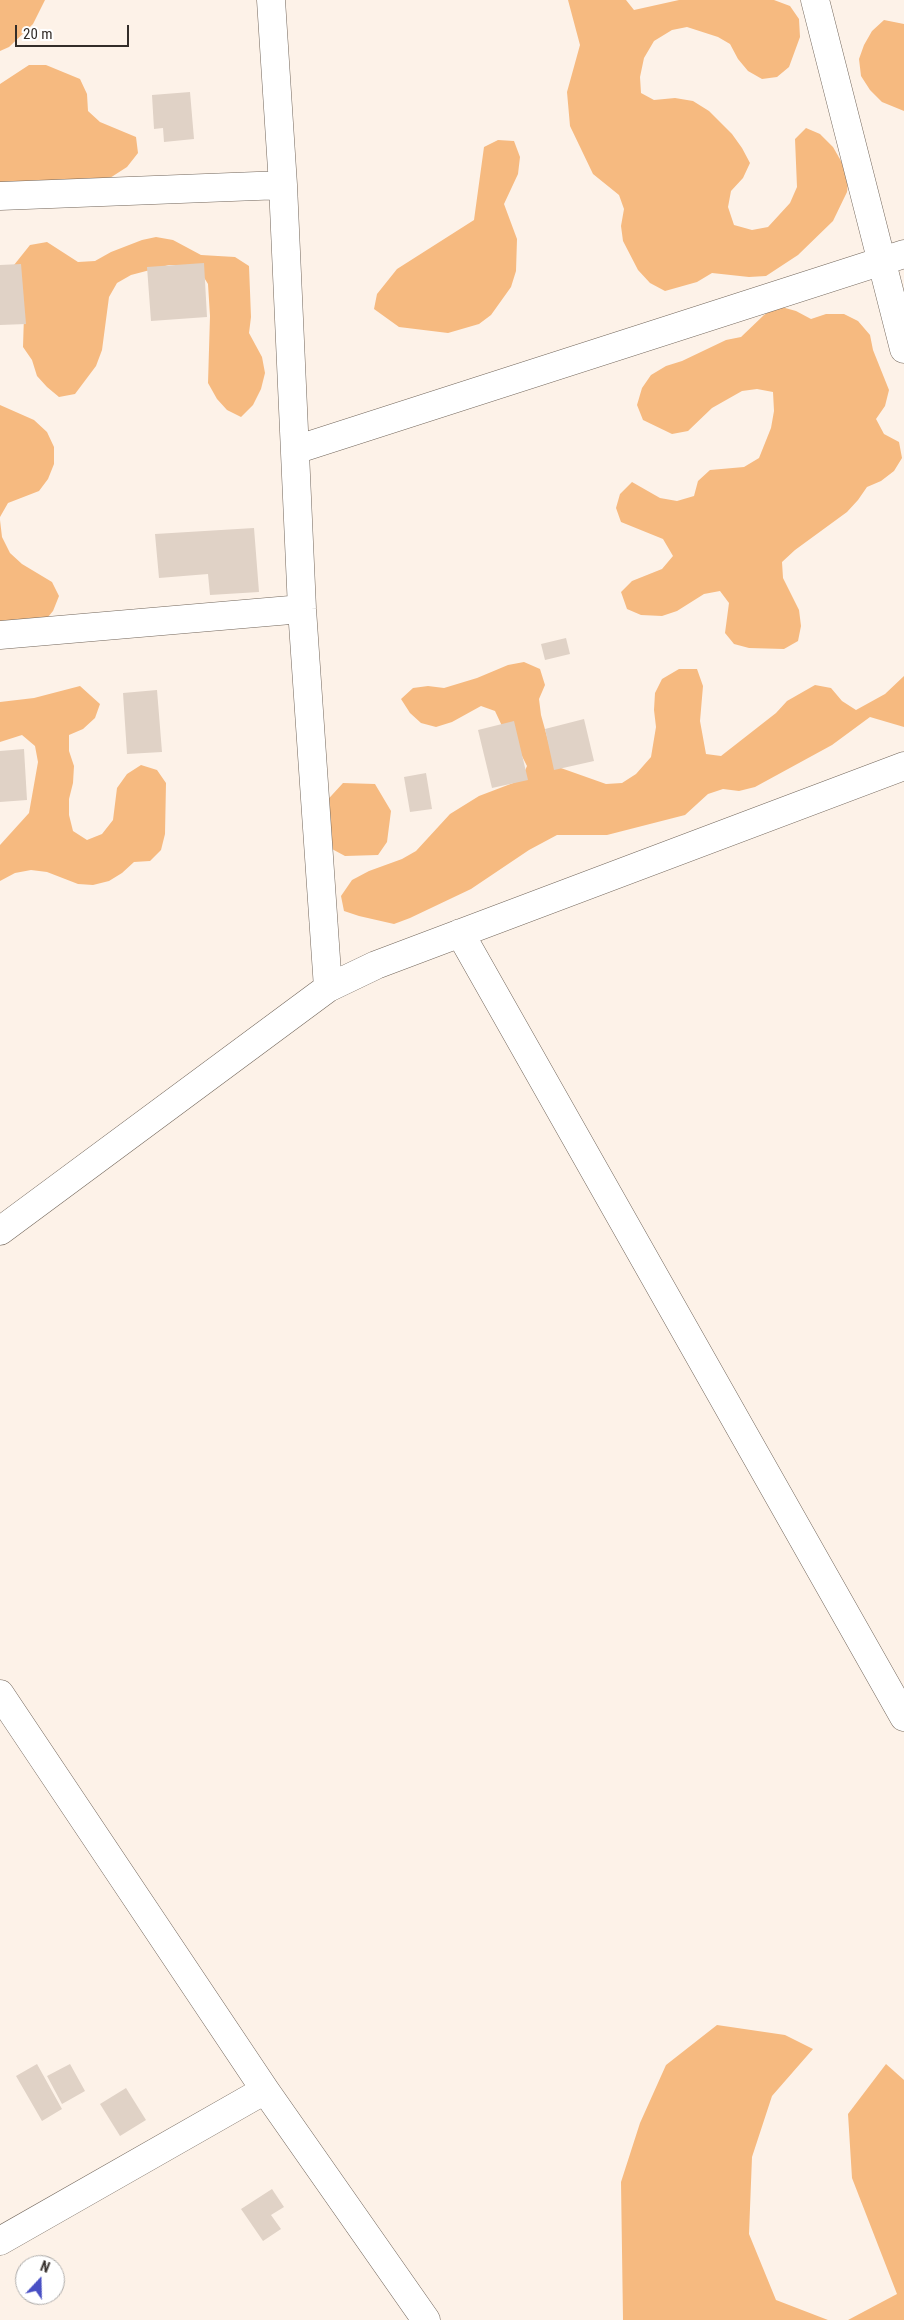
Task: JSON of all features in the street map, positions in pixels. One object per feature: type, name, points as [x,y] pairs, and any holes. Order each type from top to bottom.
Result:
[{"type":"street","points":[[271,0],[283,185],[302,609],[328,988]]},
{"type":"street","points":[[815,0],[893,257],[904,349]]},
{"type":"street","points":[[0,196],[283,185]]},
{"type":"street","points":[[295,450],[893,257]]},
{"type":"street","points":[[0,635],[302,609]]},
{"type":"street","points":[[0,1230],[328,988],[376,965],[904,766]]},
{"type":"street","points":[[460,933],[904,1717]]},
{"type":"street","points":[[1,1698],[265,2090],[426,2320]]},
{"type":"street","points":[[0,2240],[265,2090]]},
{"type":"shaded area","points":[[0,0],[45,0],[33,24],[9,47],[0,51]]},
{"type":"shaded area","points":[[568,0],[626,0],[634,10],[679,0],[774,0],[790,6],[799,19],[800,37],[789,67],[777,77],[762,79],[748,71],[738,59],[730,44],[718,37],[687,27],[672,30],[654,41],[644,58],[640,77],[641,93],[654,100],[675,98],[693,101],[709,111],[732,134],[750,163],[743,178],[731,191],[728,207],[734,225],[752,230],[768,227],[790,203],[797,187],[795,139],[806,128],[820,134],[833,147],[849,175],[847,192],[833,221],[798,255],[766,276],[749,277],[712,273],[697,282],[665,291],[650,283],[638,270],[623,241],[621,226],[624,209],[619,195],[593,174],[570,126],[567,92],[580,45]]},
{"type":"shaded area","points":[[884,20],[904,24],[904,111],[882,102],[870,90],[861,76],[859,59],[864,45],[872,31]]},
{"type":"shaded area","points":[[29,65],[46,65],[80,79],[87,94],[88,111],[100,122],[136,137],[138,153],[127,167],[99,185],[0,188],[0,84]]},
{"type":"shaded area","points":[[498,140],[514,141],[520,157],[518,174],[504,204],[517,239],[516,271],[511,287],[491,315],[479,324],[448,333],[399,327],[374,309],[377,294],[397,269],[474,220],[484,147]]},
{"type":"shaded area","points":[[156,237],[173,240],[201,255],[235,257],[249,266],[251,317],[249,333],[262,357],[265,373],[261,389],[253,405],[241,417],[227,410],[217,399],[208,383],[210,316],[208,284],[200,271],[184,265],[169,265],[131,275],[117,283],[109,297],[102,350],[96,366],[75,394],[59,397],[47,387],[37,376],[32,360],[23,347],[24,315],[10,270],[30,245],[47,242],[78,262],[95,261],[111,252],[142,240]]},
{"type":"shaded area","points":[[778,306],[796,311],[811,319],[826,314],[844,314],[858,321],[870,335],[873,350],[889,390],[885,406],[876,419],[884,434],[899,442],[902,458],[894,471],[881,481],[867,487],[847,512],[795,550],[782,562],[783,578],[799,610],[801,626],[798,641],[784,649],[749,648],[734,644],[725,633],[729,603],[720,591],[704,594],[677,611],[662,616],[641,615],[627,609],[621,592],[632,581],[662,569],[673,556],[663,539],[621,522],[616,508],[620,494],[632,482],[660,498],[677,501],[694,496],[698,481],[710,470],[744,467],[759,458],[771,428],[774,411],[773,392],[757,389],[742,391],[712,408],[688,431],[672,434],[643,420],[637,405],[642,388],[651,375],[666,366],[682,361],[726,340],[741,337],[764,315]]},
{"type":"shaded area","points":[[0,405],[34,420],[47,432],[54,447],[54,464],[48,479],[39,491],[8,503],[0,517]]},
{"type":"shaded area","points":[[0,520],[2,537],[10,553],[22,564],[52,582],[59,596],[53,611],[43,623],[0,637]]},
{"type":"shaded area","points":[[524,662],[540,669],[545,685],[539,699],[541,715],[551,751],[558,767],[606,784],[622,783],[636,774],[651,757],[656,727],[655,693],[662,679],[679,669],[697,669],[703,686],[700,721],[706,754],[721,756],[776,713],[787,701],[815,685],[831,688],[842,701],[856,710],[885,694],[904,676],[904,727],[870,717],[832,745],[755,787],[739,791],[723,789],[708,794],[685,815],[607,835],[557,835],[529,850],[471,889],[394,924],[344,911],[341,896],[352,880],[369,871],[402,859],[416,851],[450,814],[479,796],[521,780],[527,766],[520,752],[509,741],[495,711],[481,706],[452,722],[436,727],[421,723],[410,713],[401,699],[413,688],[428,686],[444,688],[477,678],[508,665]]},
{"type":"shaded area","points":[[80,686],[100,704],[95,718],[83,729],[69,735],[69,751],[74,766],[73,783],[69,799],[69,815],[73,831],[87,840],[102,834],[113,820],[117,788],[127,774],[141,765],[157,770],[166,783],[165,834],[161,850],[150,861],[134,862],[109,881],[93,885],[78,884],[47,872],[31,870],[15,873],[0,881],[0,845],[29,813],[38,762],[35,746],[22,735],[0,742],[0,702],[34,698]]},
{"type":"shaded area","points":[[343,783],[375,784],[391,811],[387,842],[378,855],[345,856],[332,849],[321,807]]},
{"type":"shaded area","points":[[717,2025],[785,2035],[813,2049],[772,2096],[752,2157],[749,2234],[776,2300],[828,2320],[623,2320],[621,2182],[640,2123],[666,2065]]},
{"type":"shaded area","points":[[886,2064],[904,2080],[904,2320],[848,2320],[897,2294],[852,2178],[848,2114]]},
{"type":"building","points":[[190,92],[194,139],[164,142],[163,128],[154,129],[152,95]]},
{"type":"building","points":[[204,263],[207,317],[151,321],[147,267]]},
{"type":"building","points":[[21,264],[26,324],[0,325],[0,265]]},
{"type":"building","points":[[254,528],[259,592],[210,595],[208,574],[159,578],[155,534]]},
{"type":"building","points":[[566,638],[570,654],[545,660],[541,644]]},
{"type":"building","points":[[157,690],[162,752],[127,754],[123,693]]},
{"type":"building","points":[[584,719],[594,761],[554,770],[545,729]]},
{"type":"building","points":[[514,721],[528,780],[492,788],[478,730]]},
{"type":"building","points":[[24,749],[27,800],[0,802],[0,751]]},
{"type":"building","points":[[426,773],[432,809],[410,812],[404,777]]},
{"type":"building","points":[[37,2064],[62,2109],[42,2121],[16,2076]]},
{"type":"building","points":[[70,2064],[85,2091],[62,2104],[47,2076]]},
{"type":"building","points":[[126,2088],[146,2120],[120,2136],[100,2104]]},
{"type":"building","points":[[272,2189],[284,2207],[271,2215],[281,2229],[263,2241],[241,2209]]}]
